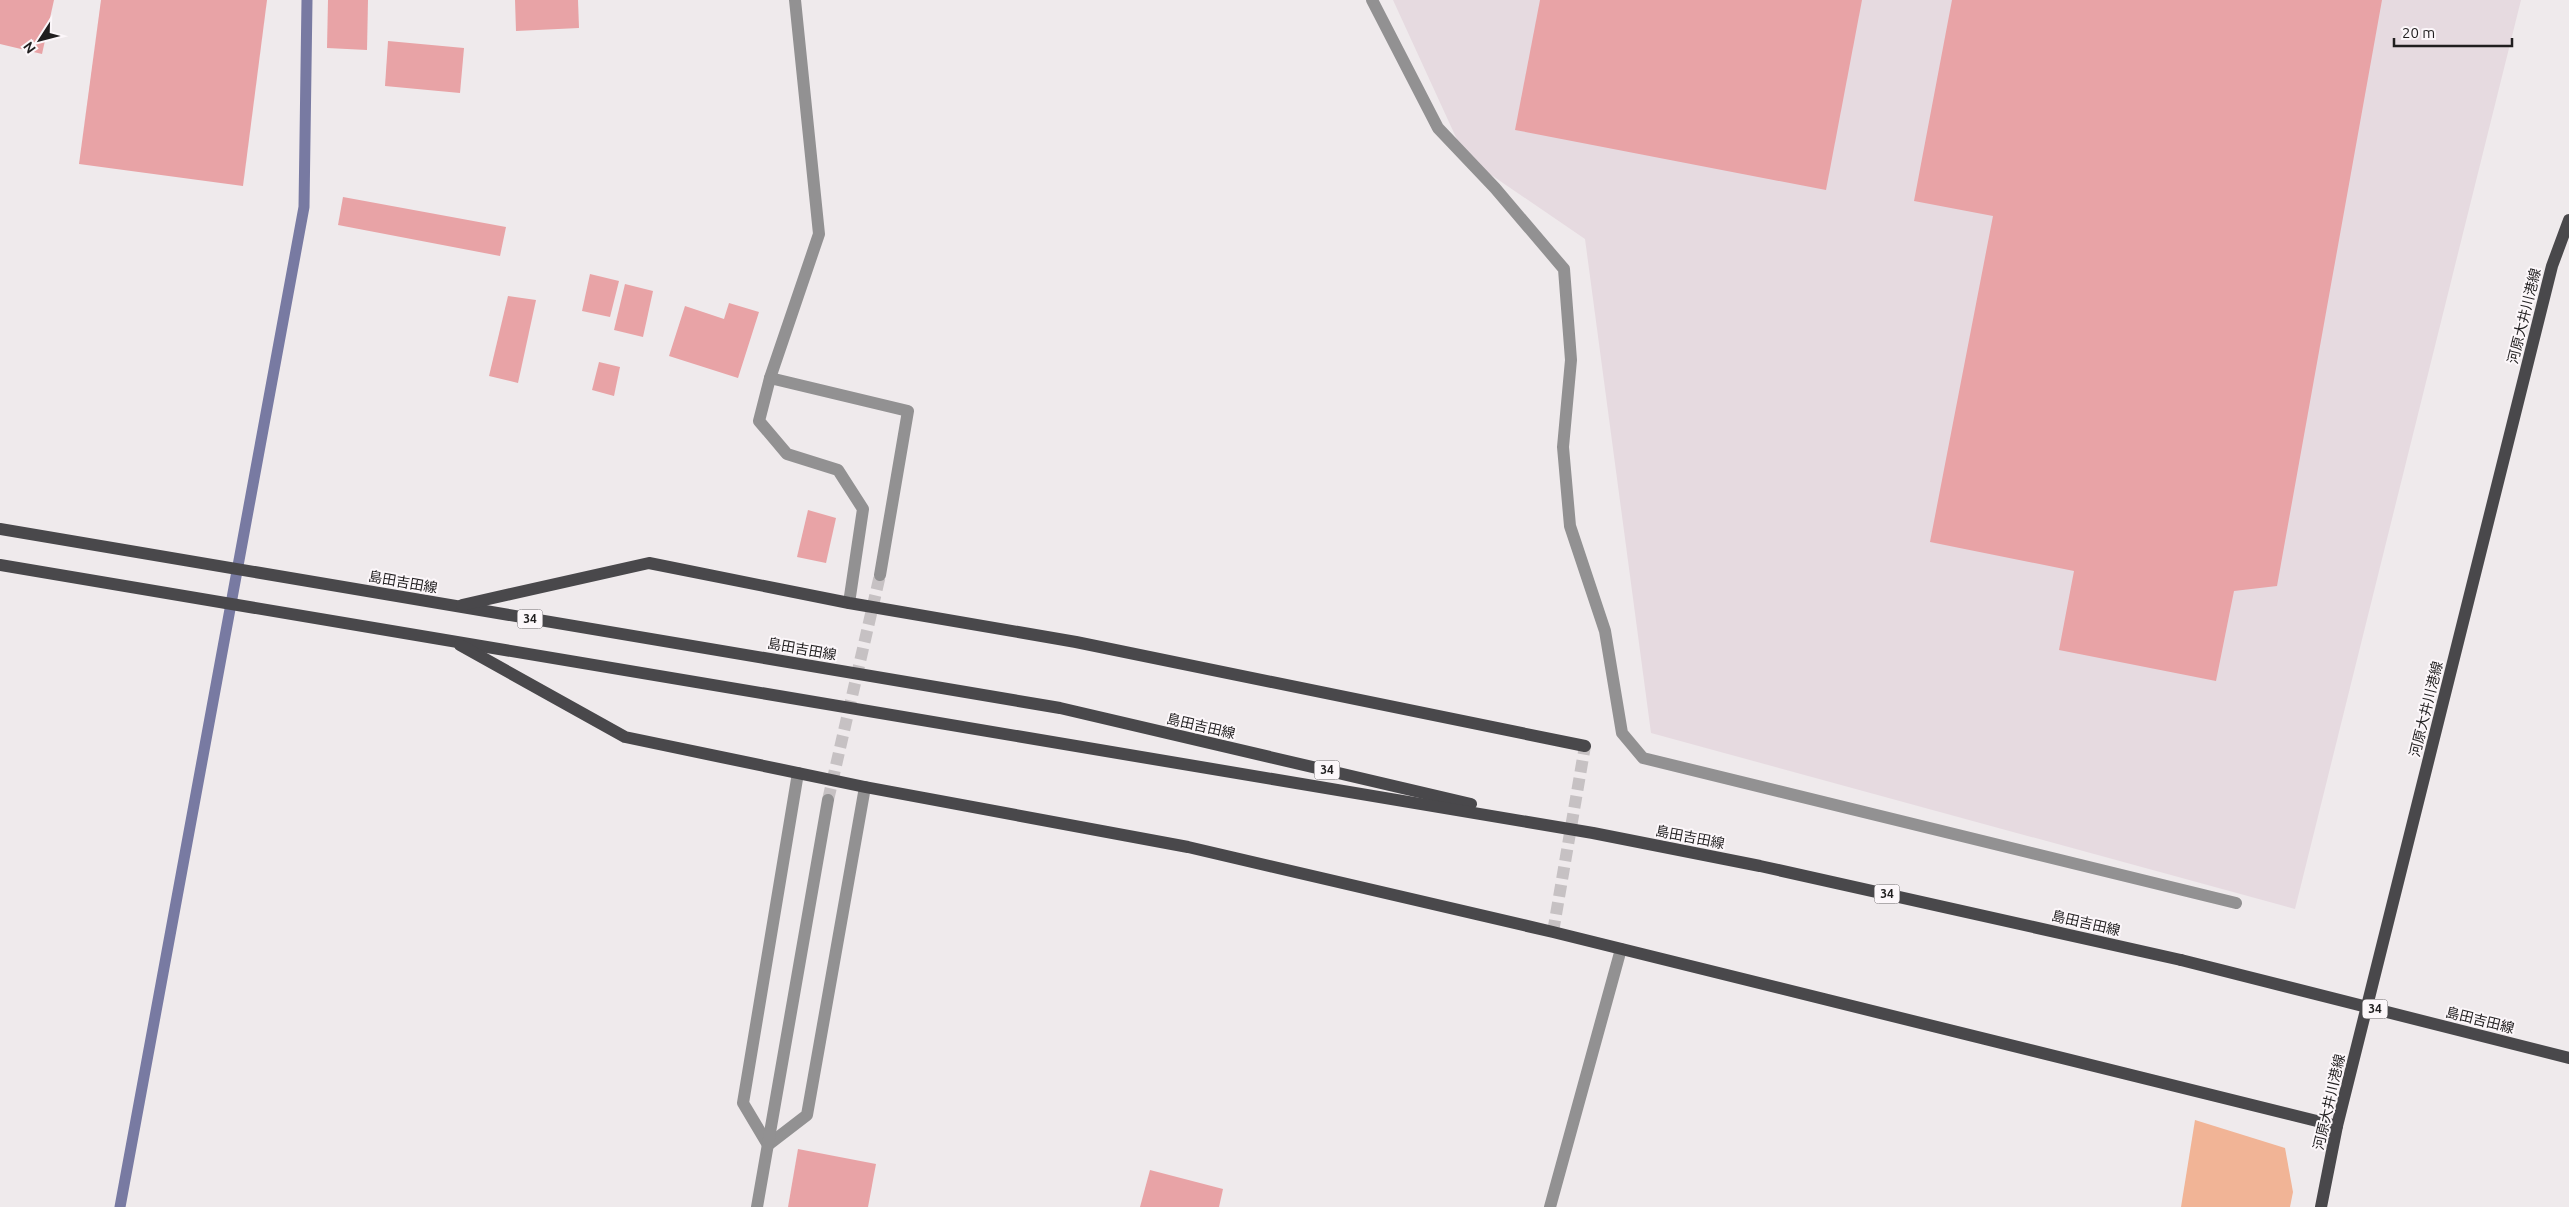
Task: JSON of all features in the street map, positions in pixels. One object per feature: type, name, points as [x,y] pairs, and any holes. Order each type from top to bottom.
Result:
[{"type":"main road","name":"河原大井川港線","points":[[2321,1207],[2337,1126],[2550,276],[2569,220]]},
{"type":"main road","name":"島田吉田線","points":[[0,529],[1060,708],[1593,833]]},
{"type":"main road","points":[[455,606],[649,563],[849,603],[1076,642],[1584,746]]},
{"type":"main road","name":"島田吉田線","points":[[0,565],[1593,833],[1760,866],[2181,960],[2569,1058]]},
{"type":"main road","points":[[453,641],[625,737],[798,773],[1188,847],[1553,932],[2337,1126]]},
{"type":"street","points":[[796,0],[819,234],[770,378],[759,422],[787,454],[838,470],[863,508],[849,603]]},
{"type":"street","points":[[1372,0],[1438,128],[1495,188],[1564,269],[1571,360],[1562,447],[1570,526],[1605,630],[1622,733],[1643,758],[2236,903]]},
{"type":"street","points":[[770,378],[908,411],[880,575]]},
{"type":"street","points":[[768,1145],[743,1103],[798,773]]},
{"type":"street","points":[[768,1145],[807,1115],[865,786]]},
{"type":"street","points":[[758,1207],[828,800]]},
{"type":"street","points":[[1550,1207],[1621,949]]},
{"type":"shaded area","points":[[1393,0],[2521,0],[2295,909],[1651,733],[1585,239],[1465,157]]},
{"type":"shaded area","points":[[2195,1120],[2285,1148],[2293,1192],[2290,1207],[2181,1207]]},
{"type":"building","points":[[0,0],[54,0],[42,54],[0,44]]},
{"type":"building","points":[[101,0],[267,0],[243,186],[79,164]]},
{"type":"building","points":[[328,0],[368,0],[367,50],[327,48]]},
{"type":"building","points":[[515,0],[578,0],[579,28],[516,31]]},
{"type":"building","points":[[1540,0],[1862,0],[1826,190],[1515,130]]},
{"type":"building","points":[[1952,0],[2382,0],[2277,586],[2234,591],[2216,681],[2059,650],[2074,571],[1930,542],[1993,216],[1914,201]]},
{"type":"building","points":[[388,41],[464,48],[460,93],[385,86]]},
{"type":"building","points":[[343,197],[506,227],[500,256],[338,225]]},
{"type":"building","points":[[590,274],[619,281],[610,317],[582,311]]},
{"type":"building","points":[[625,284],[653,291],[643,337],[614,330]]},
{"type":"building","points":[[508,296],[536,300],[518,383],[489,376]]},
{"type":"building","points":[[729,303],[759,312],[738,378],[669,356],[685,306],[724,319]]},
{"type":"building","points":[[599,362],[620,367],[614,396],[592,390]]},
{"type":"building","points":[[808,510],[836,518],[826,563],[797,557]]},
{"type":"building","points":[[798,1149],[876,1164],[868,1207],[788,1207]]},
{"type":"building","points":[[1150,1170],[1223,1189],[1219,1207],[1140,1207]]},
{"type":"waterway","points":[[120,1207],[304,207],[307,0]]},
{"type":"tunnel","points":[[828,800],[880,575]]},
{"type":"tunnel","points":[[1553,932],[1585,746]]}]
